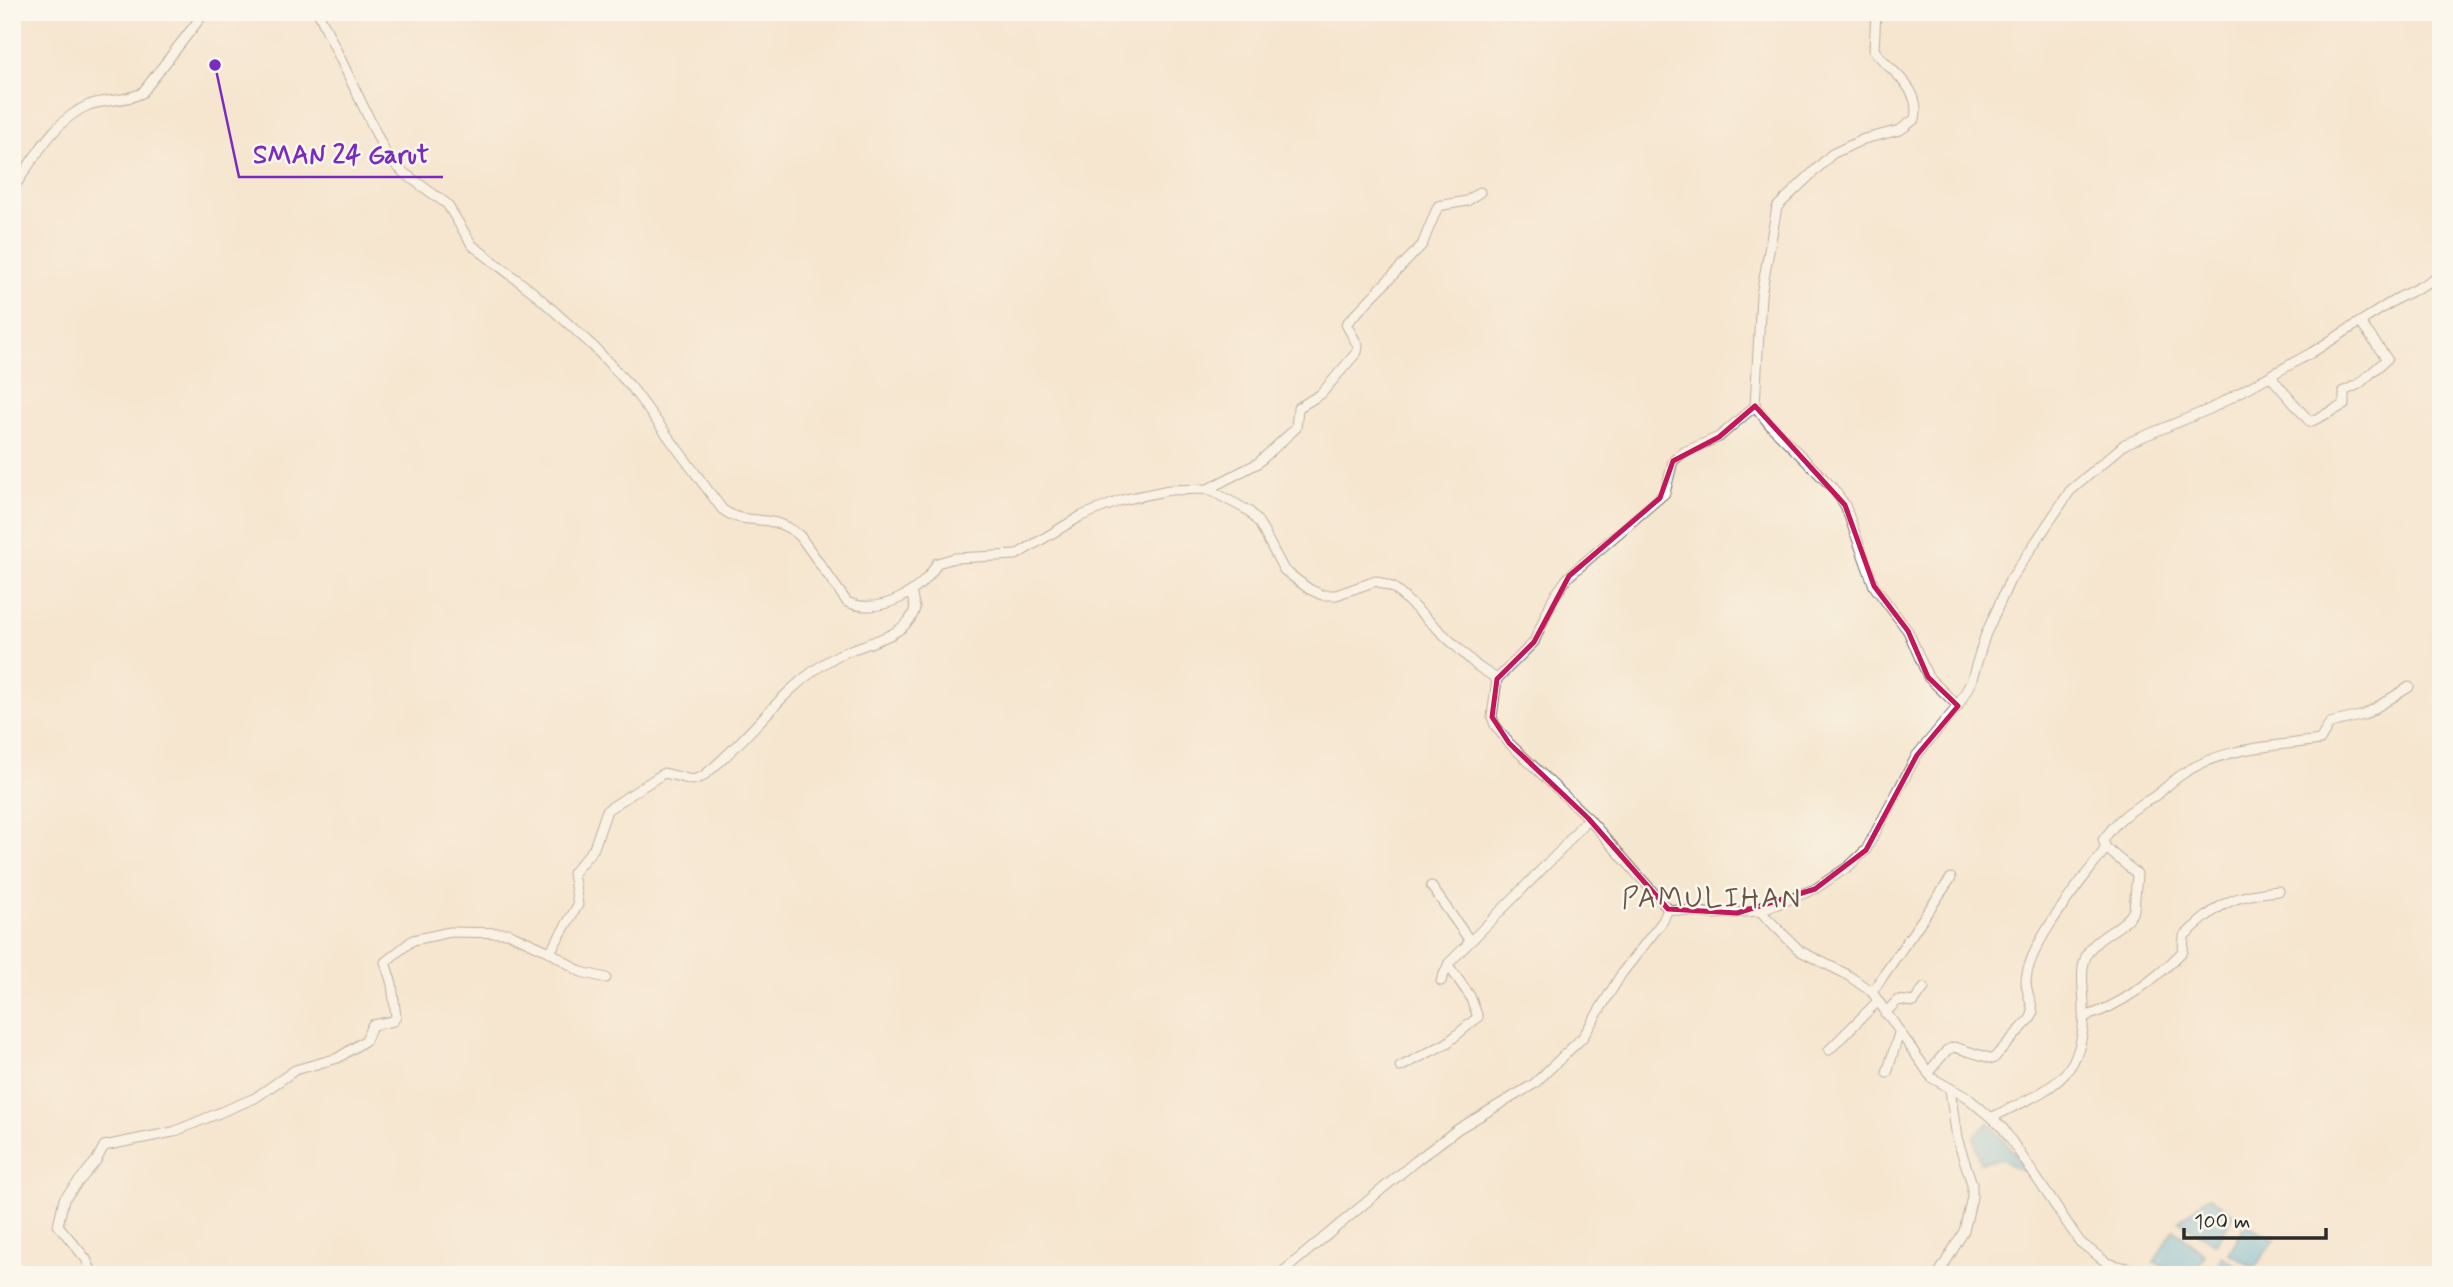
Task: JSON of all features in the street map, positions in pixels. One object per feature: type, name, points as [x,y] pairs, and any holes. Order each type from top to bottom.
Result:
[{"type":"street","points":[[12,190],[71,115],[98,103],[129,100],[142,93],[205,12]]},
{"type":"street","points":[[318,12],[387,156],[404,173],[447,204],[472,245],[533,292],[594,347],[632,388],[722,509],[738,519],[778,521],[790,528],[800,536],[834,587],[847,601],[872,606],[911,592],[929,579],[937,563],[956,558],[1016,555],[1082,516],[1122,500],[1169,490],[1208,489],[1254,467],[1294,431],[1298,408],[1321,394],[1357,352],[1357,344],[1346,324],[1422,245],[1435,209],[1441,205],[1467,201],[1480,192]]},
{"type":"street","points":[[1876,12],[1874,50],[1912,89],[1915,119],[1900,130],[1864,139],[1832,154],[1777,206],[1761,295],[1755,406],[1769,424],[1832,487],[1844,505],[1874,586],[1908,631],[1928,677],[1958,706]]},
{"type":"street","points":[[1755,406],[1719,437],[1684,452],[1673,461],[1665,493],[1569,576],[1553,598],[1534,642],[1497,679],[1492,707],[1495,724],[1509,743],[1588,818],[1668,909],[1715,914],[1760,911],[1815,889],[1849,866],[1866,849],[1917,755],[1958,706],[1971,682],[1985,636],[2010,580],[2070,491],[2125,444],[2210,409],[2441,275]]},
{"type":"street","points":[[2270,376],[2310,422],[2344,405],[2344,391],[2359,384],[2387,359],[2360,322]]},
{"type":"street","points":[[1208,489],[1249,511],[1259,523],[1274,557],[1295,581],[1322,595],[1336,595],[1376,581],[1386,582],[1477,666],[1497,679]]},
{"type":"street","points":[[550,951],[578,905],[573,873],[594,848],[601,819],[611,805],[663,773],[692,780],[702,777],[792,685],[841,653],[905,626],[915,608],[911,592]]},
{"type":"street","points":[[1993,1117],[2037,1098],[2069,1071],[2078,1049],[2083,1017],[2082,978],[2086,956],[2133,914],[2139,878],[2132,867],[2106,848],[2104,840],[2119,820],[2181,775],[2219,755],[2251,747],[2320,740],[2330,723],[2364,715],[2409,687]]},
{"type":"street","points":[[1441,981],[1448,965],[1560,852],[1588,818]]},
{"type":"street","points":[[1928,1073],[1947,1050],[1954,1047],[1993,1059],[2017,1036],[2033,1013],[2027,994],[2028,969],[2051,920],[2106,848]]},
{"type":"street","points":[[1829,1049],[1875,997],[1951,878]]},
{"type":"street","points":[[1431,886],[1470,941]]},
{"type":"street","points":[[2083,1017],[2099,1013],[2152,979],[2183,951],[2184,936],[2220,906],[2235,897],[2279,891]]},
{"type":"street","points":[[1279,1275],[1458,1129],[1534,1084],[1583,1037],[1622,973],[1663,921],[1668,909]]},
{"type":"street","points":[[1760,911],[1800,951],[1846,974],[1875,997],[1937,1084],[1968,1098],[1993,1117],[2039,1177],[2080,1242],[2097,1258],[2132,1272],[2155,1275]]},
{"type":"street","points":[[93,1275],[86,1259],[58,1227],[64,1199],[104,1146],[173,1132],[255,1098],[288,1073],[303,1066],[328,1063],[366,1040],[372,1025],[393,1021],[396,1017],[392,984],[385,962],[416,939],[450,932],[496,931],[550,951],[581,972],[606,978]]},
{"type":"street","points":[[1401,1068],[1447,1043],[1478,1017],[1470,996],[1448,965]]},
{"type":"street","points":[[1885,1013],[1898,1000],[1916,1002],[1924,988]]},
{"type":"street","points":[[1886,1073],[1899,1033]]},
{"type":"street","points":[[1938,1275],[1964,1231],[1972,1197],[1972,1184],[1957,1138],[1950,1090]]},
{"type":"highlighted area","points":[[1755,406],[1845,505],[1874,586],[1908,631],[1928,677],[1958,706],[1917,755],[1866,850],[1815,889],[1737,913],[1668,909],[1588,818],[1509,743],[1492,717],[1497,679],[1534,642],[1569,576],[1660,498],[1673,461],[1719,437]]},
{"type":"water","points":[[1989,1123],[2025,1166],[2022,1171],[2001,1159],[1980,1163],[1974,1136]]},
{"type":"water","points":[[2209,1196],[2234,1215],[2216,1244],[2179,1221]]},
{"type":"water","points":[[2246,1224],[2275,1239],[2254,1268],[2229,1253]]},
{"type":"water","points":[[2174,1229],[2205,1255],[2193,1275],[2154,1262]]},
{"type":"water","points":[[2222,1256],[2249,1275],[2212,1275]]},
{"type":"place","name":"SMAN 24 Garut","points":[[215,65]]},
{"type":"district","name":"PAMULIHAN","points":[[1712,897]]}]
